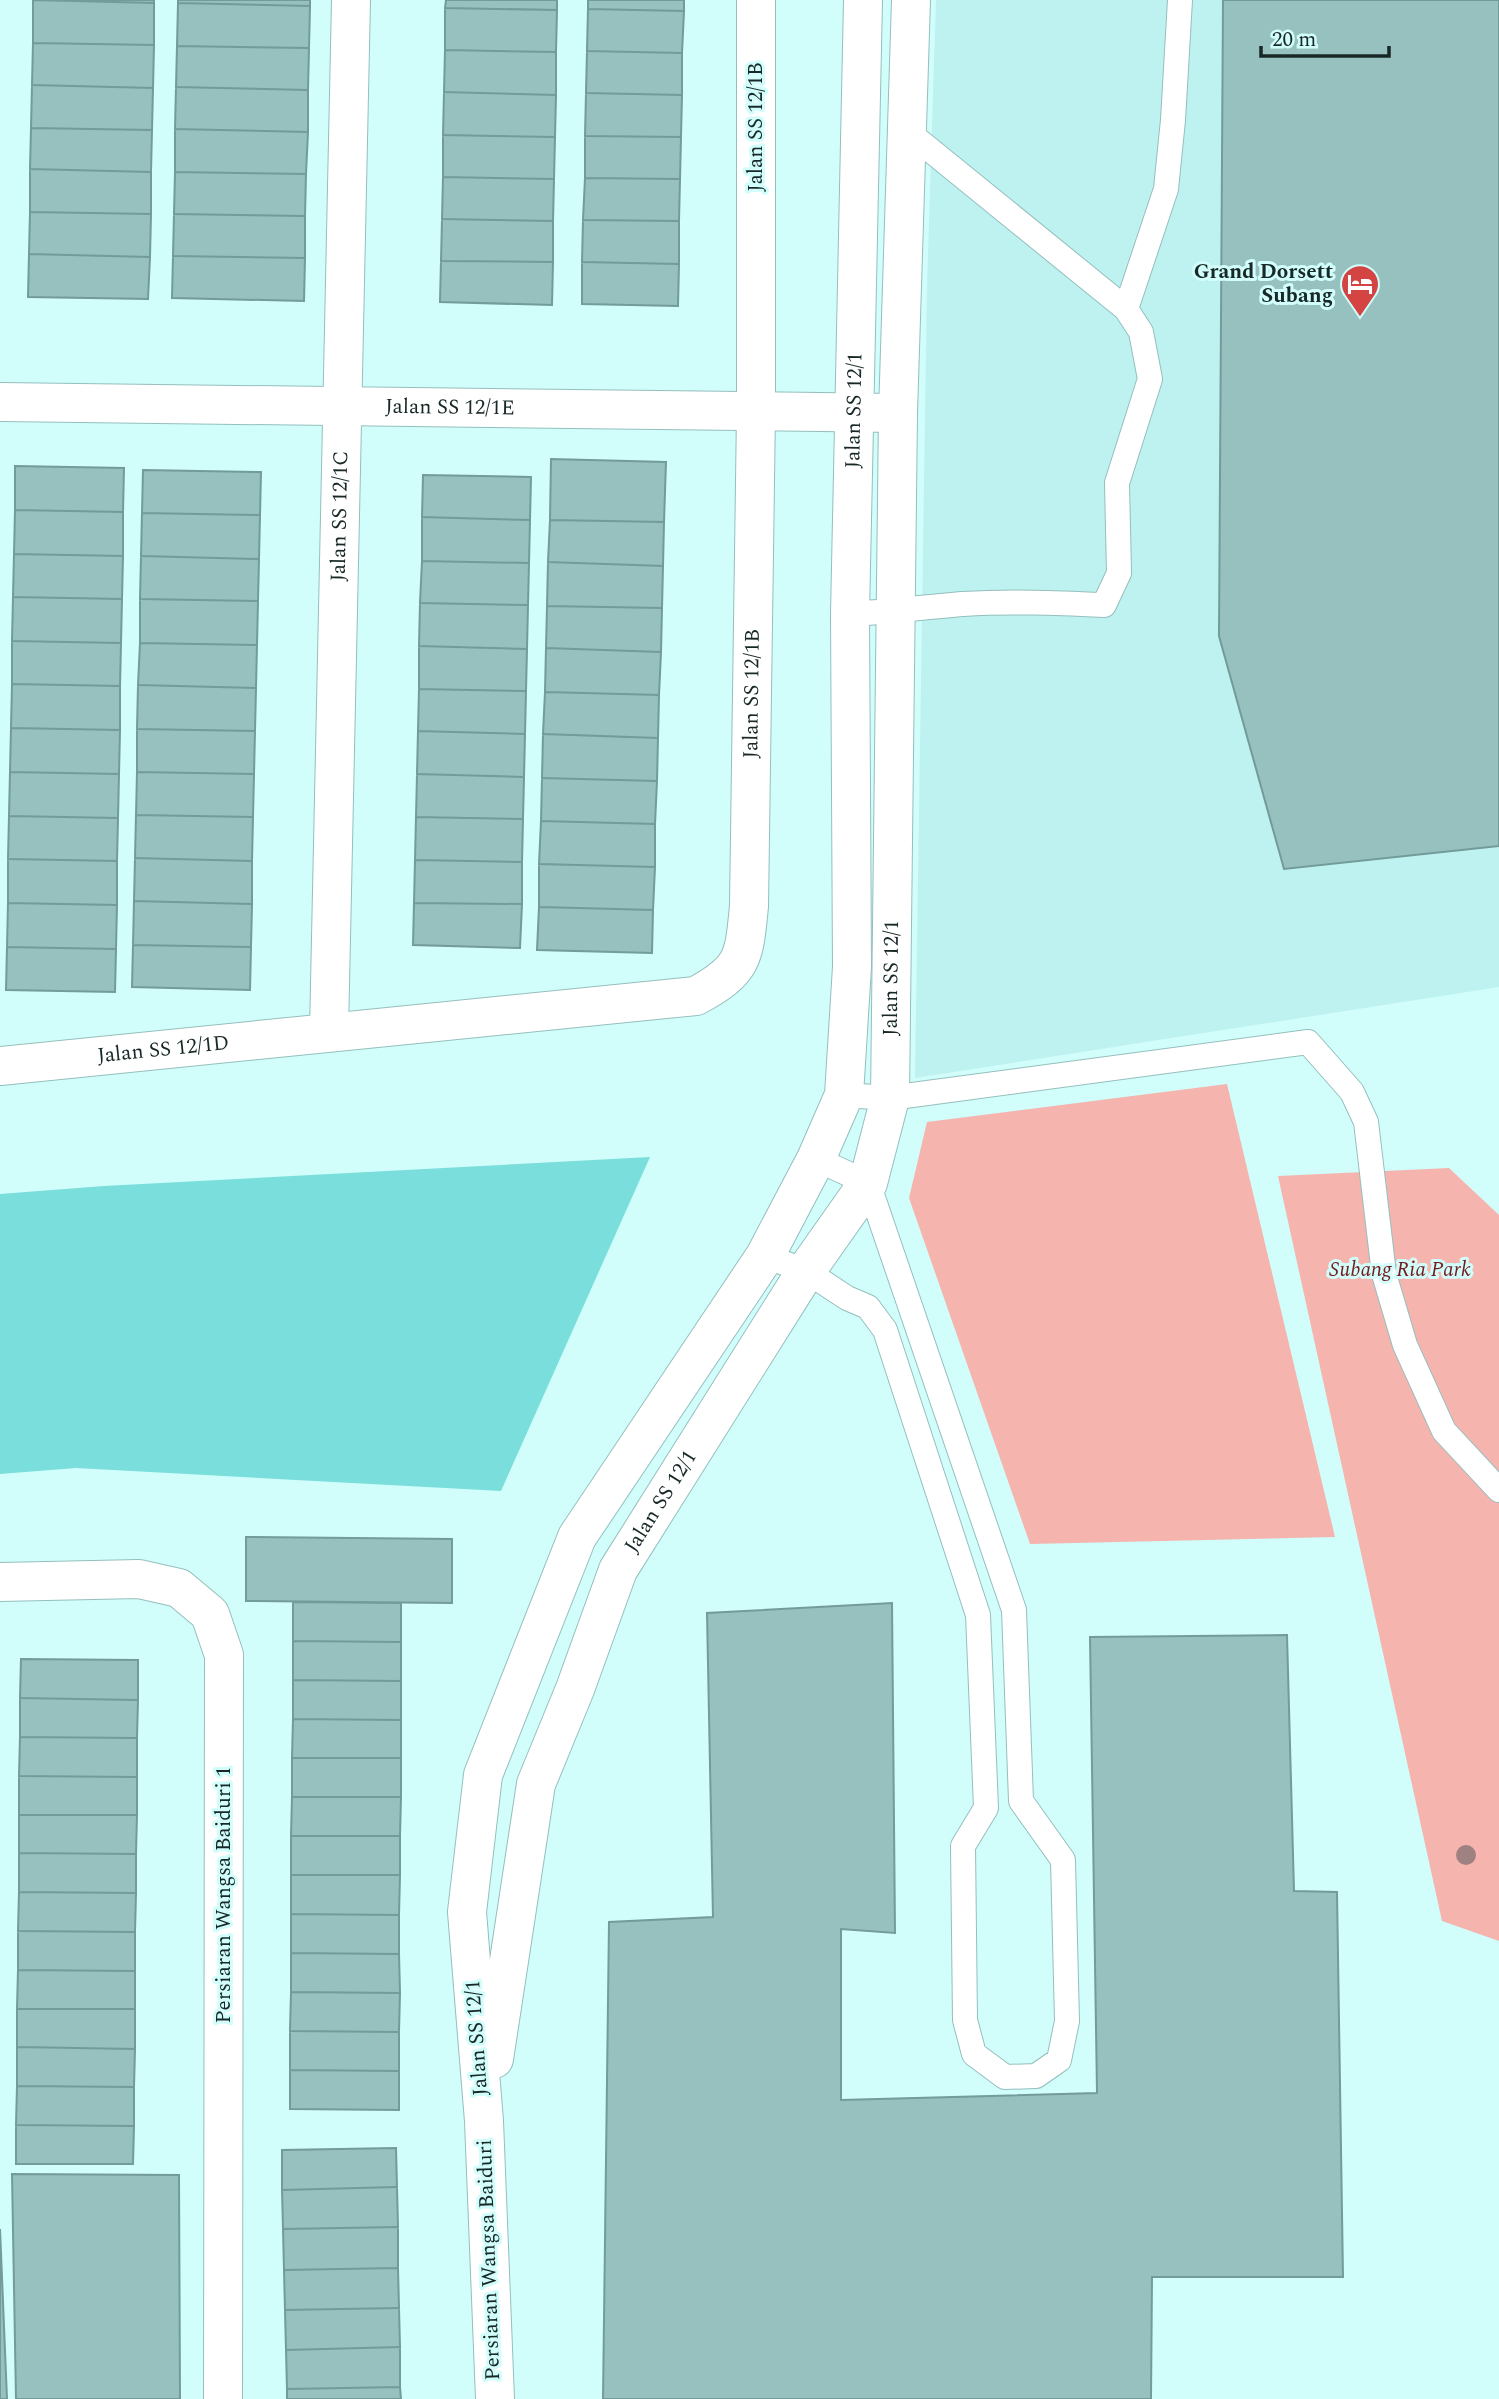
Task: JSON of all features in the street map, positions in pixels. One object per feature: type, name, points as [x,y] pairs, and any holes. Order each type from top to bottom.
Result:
[{"type":"street","name":"Jalan SS 12/1C","points":[[329,1032],[351,0]]},
{"type":"street","name":"Jalan SS 12/1B","points":[[329,1032],[696,996],[724,981],[741,960],[749,906],[756,412],[756,0]]},
{"type":"street","name":"Jalan SS 12/1","points":[[484,2121],[467,1912],[483,1775],[577,1537],[765,1256],[816,1159],[844,1095],[852,967],[850,614],[863,0]]},
{"type":"street","name":"Jalan SS 12/1","points":[[484,2121],[536,1784],[575,1689],[618,1570],[806,1271],[868,1183],[890,1098],[898,414],[911,0]]},
{"type":"street","name":"Jalan SS 12/1E","points":[[0,402],[898,414]]},
{"type":"street","name":"Jalan SS 12/1D","points":[[0,1066],[329,1032]]},
{"type":"street","name":"Persiaran Wangsa Baiduri 1","points":[[0,1582],[139,1579],[179,1588],[210,1614],[224,1655],[223,2399]]},
{"type":"street","name":"Persiaran Wangsa Baiduri","points":[[484,2121],[495,2399]]},
{"type":"lane","points":[[1126,309],[1166,189],[1180,0]]},
{"type":"lane","points":[[850,614],[962,604],[1047,602],[1104,605],[1119,573],[1117,483],[1150,379],[1141,332],[1126,309],[907,131]]},
{"type":"lane","points":[[844,1095],[890,1098],[1308,1042],[1352,1092],[1366,1122],[1384,1274],[1405,1345],[1444,1431],[1499,1490]]},
{"type":"lane","points":[[765,1256],[806,1271],[847,1298],[868,1307],[885,1330],[978,1615],[986,1808],[963,1846],[965,2020],[974,2054],[1005,2077],[1036,2076],[1059,2060],[1067,2021],[1063,1860],[1021,1801],[1014,1610],[868,1183],[816,1159]]},
{"type":"shaded area","points":[[936,0],[1499,0],[1499,987],[915,1078],[927,287]]},
{"type":"green space","points":[[1227,1084],[1335,1537],[1030,1544],[909,1198],[927,1122]]},
{"type":"green space","name":"Subang Ria Park","points":[[1449,1168],[1499,1215],[1499,1941],[1442,1921],[1278,1176]]},
{"type":"water","points":[[650,1157],[501,1491],[76,1468],[0,1474],[0,1194]]},
{"type":"building","points":[[33,0],[154,0],[154,3]]},
{"type":"building","points":[[33,0],[154,3],[154,45],[33,43]]},
{"type":"building","points":[[178,0],[310,0],[310,6],[178,3]]},
{"type":"building","points":[[446,0],[557,0],[557,10],[445,8]]},
{"type":"building","points":[[588,0],[684,0],[684,11],[588,9]]},
{"type":"building","name":"Grand Dorsett Subang","points":[[1223,0],[1499,0],[1499,846],[1284,869],[1219,636]]},
{"type":"building","points":[[178,3],[310,6],[309,48],[177,46]]},
{"type":"building","points":[[445,8],[557,10],[556,52],[445,50]]},
{"type":"building","points":[[588,9],[684,11],[682,53],[587,51]]},
{"type":"building","points":[[33,43],[154,45],[153,88],[32,85]]},
{"type":"building","points":[[177,46],[309,48],[308,90],[176,87]]},
{"type":"building","points":[[445,50],[556,52],[556,95],[444,92]]},
{"type":"building","points":[[587,51],[682,53],[682,95],[586,93]]},
{"type":"building","points":[[32,85],[153,88],[152,130],[31,128]]},
{"type":"building","points":[[176,87],[308,90],[308,132],[175,129]]},
{"type":"building","points":[[444,92],[556,95],[555,137],[443,135]]},
{"type":"building","points":[[586,93],[682,95],[681,137],[585,136]]},
{"type":"building","points":[[31,128],[152,130],[151,172],[30,169]]},
{"type":"building","points":[[175,129],[308,132],[306,174],[175,172]]},
{"type":"building","points":[[443,135],[555,137],[554,179],[443,177]]},
{"type":"building","points":[[585,136],[681,137],[680,179],[585,178]]},
{"type":"building","points":[[30,169],[151,172],[151,214],[30,212]]},
{"type":"building","points":[[175,172],[306,174],[305,216],[174,214]]},
{"type":"building","points":[[443,177],[554,179],[553,221],[442,219]]},
{"type":"building","points":[[585,178],[680,179],[679,221],[583,220]]},
{"type":"building","points":[[30,212],[151,214],[150,257],[29,254]]},
{"type":"building","points":[[174,214],[305,216],[305,258],[173,256]]},
{"type":"building","points":[[442,219],[553,221],[553,262],[441,261]]},
{"type":"building","points":[[583,220],[679,221],[679,264],[582,262]]},
{"type":"building","points":[[29,254],[150,257],[148,299],[28,297]]},
{"type":"building","points":[[173,256],[305,258],[304,301],[172,298]]},
{"type":"building","points":[[441,261],[553,262],[552,305],[440,302]]},
{"type":"building","points":[[582,262],[679,264],[678,306],[582,304]]},
{"type":"building","points":[[551,459],[666,462],[664,522],[550,520]]},
{"type":"building","points":[[15,466],[124,468],[123,512],[15,510]]},
{"type":"building","points":[[143,470],[261,472],[260,515],[142,513]]},
{"type":"building","points":[[423,475],[531,477],[530,520],[422,517]]},
{"type":"building","points":[[15,510],[123,512],[123,556],[14,554]]},
{"type":"building","points":[[142,513],[260,515],[259,559],[141,556]]},
{"type":"building","points":[[422,517],[530,520],[529,563],[422,561]]},
{"type":"building","points":[[550,520],[664,522],[663,566],[548,562]]},
{"type":"building","points":[[14,554],[123,556],[122,599],[13,597]]},
{"type":"building","points":[[141,556],[259,559],[258,601],[140,599]]},
{"type":"building","points":[[422,561],[529,563],[528,605],[420,603]]},
{"type":"building","points":[[548,562],[663,566],[662,608],[547,606]]},
{"type":"building","points":[[13,597],[122,599],[121,643],[12,641]]},
{"type":"building","points":[[140,599],[258,601],[257,645],[140,643]]},
{"type":"building","points":[[420,603],[528,605],[527,649],[419,646]]},
{"type":"building","points":[[547,606],[662,608],[661,652],[546,648]]},
{"type":"building","points":[[12,641],[121,643],[120,686],[12,684]]},
{"type":"building","points":[[140,643],[257,645],[256,688],[138,685]]},
{"type":"building","points":[[419,646],[527,649],[526,691],[419,689]]},
{"type":"building","points":[[546,648],[661,652],[659,695],[545,692]]},
{"type":"building","points":[[12,684],[120,686],[120,730],[11,728]]},
{"type":"building","points":[[138,685],[256,688],[255,731],[137,729]]},
{"type":"building","points":[[419,689],[526,691],[525,734],[418,731]]},
{"type":"building","points":[[545,692],[659,695],[658,738],[543,734]]},
{"type":"building","points":[[11,728],[120,730],[119,774],[10,772]]},
{"type":"building","points":[[137,729],[255,731],[254,774],[137,772]]},
{"type":"building","points":[[418,731],[525,734],[524,777],[417,774]]},
{"type":"building","points":[[543,734],[658,738],[657,781],[542,778]]},
{"type":"building","points":[[10,772],[119,774],[118,818],[9,816]]},
{"type":"building","points":[[137,772],[254,774],[253,817],[136,815]]},
{"type":"building","points":[[417,774],[524,777],[523,819],[416,817]]},
{"type":"building","points":[[542,778],[657,781],[655,824],[541,821]]},
{"type":"building","points":[[136,815],[253,817],[252,861],[135,858]]},
{"type":"building","points":[[9,816],[118,818],[117,861],[8,859]]},
{"type":"building","points":[[416,817],[523,819],[522,862],[415,860]]},
{"type":"building","points":[[541,821],[655,824],[655,867],[539,864]]},
{"type":"building","points":[[135,858],[252,861],[252,904],[134,901]]},
{"type":"building","points":[[8,859],[117,861],[117,905],[8,903]]},
{"type":"building","points":[[415,860],[522,862],[522,904],[414,903]]},
{"type":"building","points":[[539,864],[655,867],[653,910],[539,907]]},
{"type":"building","points":[[134,901],[252,904],[251,947],[133,945]]},
{"type":"building","points":[[8,903],[117,905],[116,949],[7,947]]},
{"type":"building","points":[[414,903],[522,904],[520,948],[413,945]]},
{"type":"building","points":[[539,907],[653,910],[652,953],[537,950]]},
{"type":"building","points":[[133,945],[251,947],[250,990],[132,987]]},
{"type":"building","points":[[7,947],[116,949],[115,992],[6,990]]},
{"type":"building","points":[[246,1537],[452,1539],[452,1603],[246,1601]]},
{"type":"building","points":[[293,1602],[401,1603],[401,1642],[293,1641]]},
{"type":"building","points":[[892,1603],[895,1933],[841,1929],[841,2100],[1097,2093],[1090,1637],[1287,1635],[1294,1891],[1337,1892],[1343,2277],[1152,2277],[1151,2399],[603,2399],[609,1922],[713,1917],[707,1613]]},
{"type":"building","points":[[293,1641],[401,1642],[401,1681],[293,1680]]},
{"type":"building","points":[[21,1659],[138,1660],[138,1700],[20,1698]]},
{"type":"building","points":[[293,1680],[401,1681],[401,1720],[293,1719]]},
{"type":"building","points":[[20,1698],[138,1700],[137,1738],[20,1737]]},
{"type":"building","points":[[293,1719],[401,1720],[401,1758],[292,1758]]},
{"type":"building","points":[[20,1737],[137,1738],[137,1777],[19,1776]]},
{"type":"building","points":[[292,1758],[401,1758],[401,1797],[292,1797]]},
{"type":"building","points":[[19,1776],[137,1777],[137,1815],[19,1815]]},
{"type":"building","points":[[292,1797],[401,1797],[400,1836],[291,1836]]},
{"type":"building","points":[[19,1815],[137,1815],[136,1854],[19,1853]]},
{"type":"building","points":[[291,1836],[400,1836],[400,1875],[291,1875]]},
{"type":"building","points":[[19,1853],[136,1854],[136,1893],[19,1892]]},
{"type":"building","points":[[291,1875],[400,1875],[399,1915],[291,1914]]},
{"type":"building","points":[[19,1892],[136,1893],[135,1932],[18,1931]]},
{"type":"building","points":[[291,1914],[399,1915],[399,1954],[291,1953]]},
{"type":"building","points":[[18,1931],[135,1932],[135,1971],[18,1970]]},
{"type":"building","points":[[291,1953],[399,1954],[400,1993],[291,1992]]},
{"type":"building","points":[[18,1970],[135,1971],[135,2009],[17,2009]]},
{"type":"building","points":[[291,1992],[400,1993],[399,2032],[290,2031]]},
{"type":"building","points":[[17,2009],[135,2009],[135,2049],[17,2047]]},
{"type":"building","points":[[290,2031],[399,2032],[399,2071],[290,2070]]},
{"type":"building","points":[[17,2047],[135,2049],[134,2087],[17,2086]]},
{"type":"building","points":[[290,2070],[399,2071],[399,2110],[290,2109]]},
{"type":"building","points":[[17,2086],[134,2087],[134,2126],[16,2125]]},
{"type":"building","points":[[16,2125],[134,2126],[133,2164],[16,2164]]},
{"type":"building","points":[[396,2148],[397,2187],[282,2190],[282,2150]]},
{"type":"building","points":[[12,2174],[179,2175],[180,2399],[16,2399]]},
{"type":"building","points":[[397,2187],[398,2227],[283,2229],[282,2190]]},
{"type":"building","points":[[398,2227],[398,2268],[284,2270],[283,2229]]},
{"type":"building","points":[[0,2229],[7,2399],[0,2399]]},
{"type":"building","points":[[398,2268],[399,2308],[285,2310],[284,2270]]},
{"type":"building","points":[[399,2308],[400,2347],[286,2350],[285,2310]]},
{"type":"building","points":[[400,2347],[400,2387],[287,2389],[286,2350]]},
{"type":"building","points":[[400,2387],[401,2399],[287,2399],[287,2389]]},
{"type":"place","name":"Grand Dorsett Subang","points":[[1360,318]]}]
